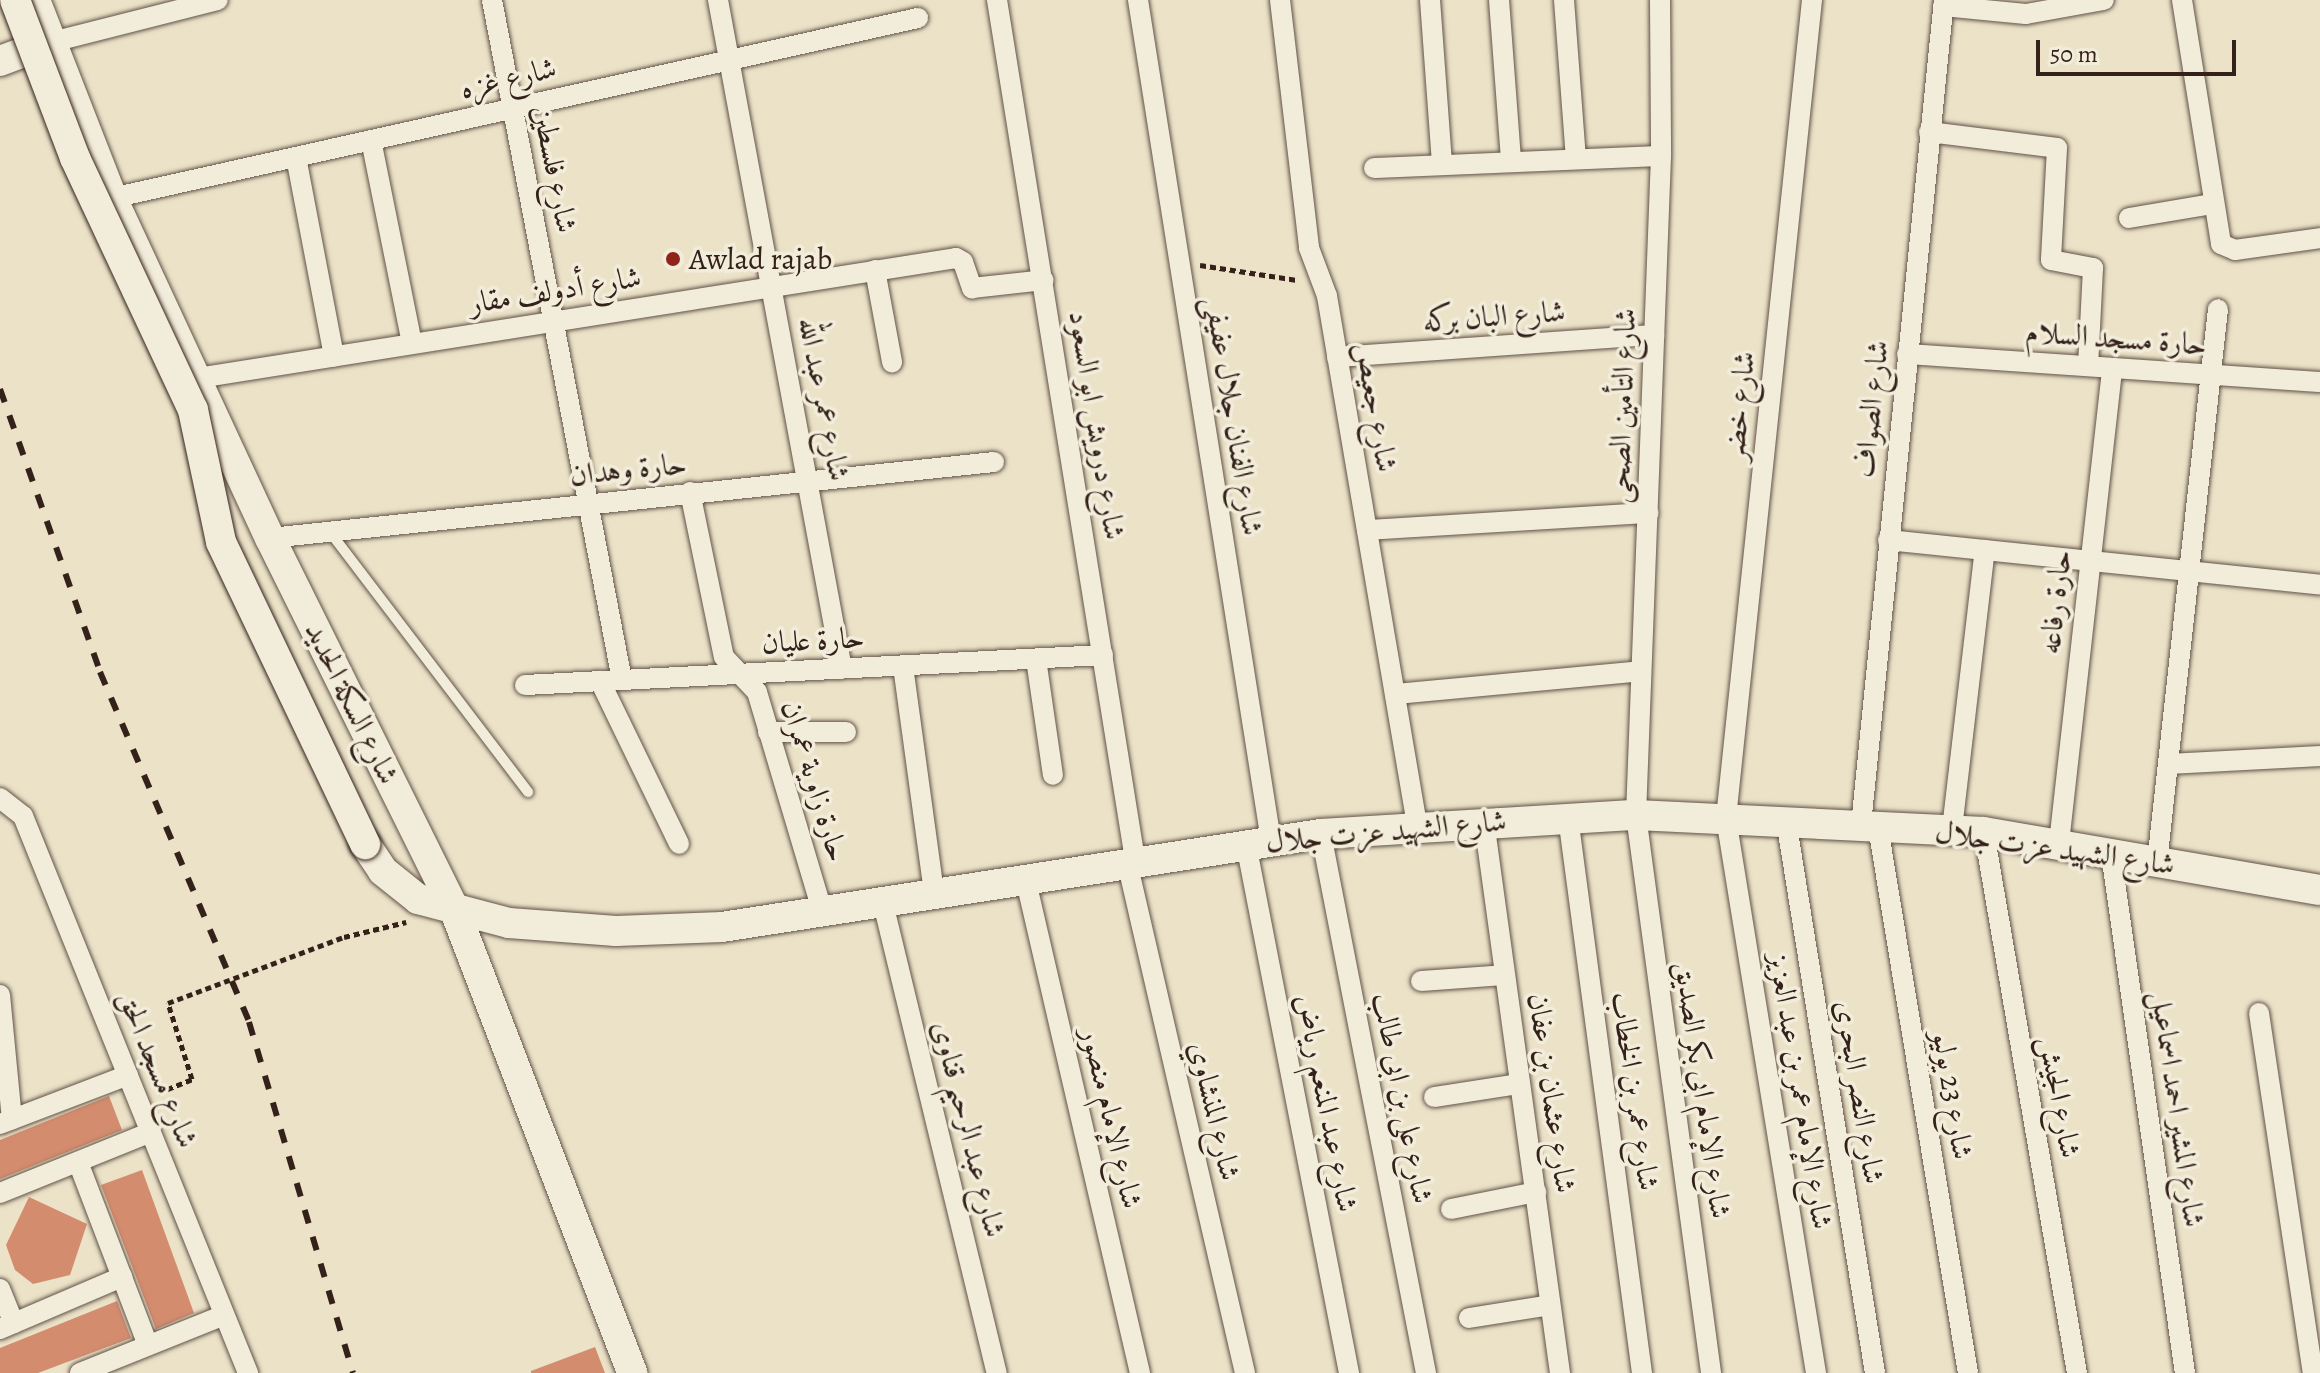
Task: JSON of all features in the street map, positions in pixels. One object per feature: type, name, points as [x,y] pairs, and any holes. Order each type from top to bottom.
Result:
[{"type":"street","name":"شارع الشهيد عزت جلال","points":[[15,0],[75,158],[193,410],[221,542],[365,844],[401,889],[455,911],[509,923],[616,931],[722,927],[882,899],[1321,834],[1417,825],[1636,815],[1984,832],[2320,890]]},
{"type":"street","name":"شارع السكة الحديد","points":[[35,0],[48,43],[112,198],[270,538],[455,911],[632,1373]]},
{"type":"street","points":[[0,61],[48,43],[218,0]]},
{"type":"street","name":"شارع فلسطين","points":[[492,0],[622,680]]},
{"type":"street","name":"شارع عمر عبد الله","points":[[718,0],[842,669]]},
{"type":"street","name":"شارع درويش ابو السعود","points":[[997,0],[1103,655],[1131,861]]},
{"type":"street","name":"شارع الفنان جلال عفيفى","points":[[1138,0],[1180,262],[1258,842]]},
{"type":"street","name":"شارع جعيص","points":[[1280,0],[1309,248],[1322,284],[1337,357],[1417,825]]},
{"type":"street","points":[[1430,0],[1442,164]]},
{"type":"street","points":[[1499,0],[1511,161]]},
{"type":"street","points":[[1564,0],[1576,159]]},
{"type":"street","name":"شارع التأمين الصحى","points":[[1636,815],[1661,156],[1660,0]]},
{"type":"street","name":"شارع خضر","points":[[1726,818],[1812,0]]},
{"type":"street","points":[[1943,3],[2026,14],[2104,0]]},
{"type":"street","points":[[2182,0],[2213,204],[2225,248],[2320,238]]},
{"type":"street","name":"شارع الصواف","points":[[1870,826],[1888,540],[1943,3]]},
{"type":"street","name":"شارع غزه","points":[[112,198],[918,18]]},
{"type":"street","points":[[1929,132],[2057,148],[2052,263],[2093,268],[2088,366]]},
{"type":"street","points":[[371,140],[412,343]]},
{"type":"street","points":[[1374,168],[1661,156]]},
{"type":"street","points":[[296,157],[334,356]]},
{"type":"street","points":[[2129,218],[2213,204]]},
{"type":"street","name":"شارع أدولف مقار","points":[[198,378],[956,258],[963,262],[972,288],[1044,280]]},
{"type":"street","points":[[875,270],[892,362]]},
{"type":"street","points":[[2157,863],[2218,309]]},
{"type":"street","name":"شارع البان بركه","points":[[1337,357],[1654,335]]},
{"type":"street","name":"حارة مسجد السلام","points":[[1907,354],[2320,382]]},
{"type":"street","name":"حارة رفاعه","points":[[2059,843],[2112,368]]},
{"type":"street","name":"حارة وهدان","points":[[270,538],[994,462]]},
{"type":"street","name":"حارة زاوية عمران","points":[[690,492],[724,657],[757,692],[822,910]]},
{"type":"street","points":[[1367,530],[1648,513]]},
{"type":"street","points":[[1888,540],[2320,585]]},
{"type":"street","points":[[1952,829],[1985,550]]},
{"type":"street","name":"حارة عليان","points":[[525,685],[1103,655]]},
{"type":"street","points":[[1036,659],[1053,775]]},
{"type":"street","points":[[903,666],[934,891]]},
{"type":"street","points":[[1395,694],[1641,671]]},
{"type":"street","points":[[600,681],[679,844]]},
{"type":"street","points":[[768,732],[846,732]]},
{"type":"street","points":[[2169,764],[2320,756]]},
{"type":"street","name":"شارع مسجد الحق","points":[[0,798],[23,816],[248,1373]]},
{"type":"street","name":"شارع الإمام ابى بكر الصديق","points":[[1636,815],[1711,1373]]},
{"type":"street","name":"شارع عمر بن الخطاب","points":[[1568,817],[1642,1373]]},
{"type":"street","name":"شارع الإمام عمر بن عبد العزيز","points":[[1726,818],[1816,1373]]},
{"type":"street","name":"شارع النصر البحرى","points":[[1786,820],[1875,1373]]},
{"type":"street","name":"شارع عثمان بن عفان","points":[[1484,821],[1560,1373]]},
{"type":"street","name":"شارع 23 يوليو","points":[[1870,826],[1968,1373]]},
{"type":"street","name":"شارع الجيش","points":[[1984,832],[2077,1373]]},
{"type":"street","name":"شارع على بن ابى طالب","points":[[1321,834],[1426,1373]]},
{"type":"street","name":"شارع عبد المنعم رياض","points":[[1258,842],[1349,1373]]},
{"type":"street","name":"شارع المشير احمد اسماعيل","points":[[2111,854],[2185,1373]]},
{"type":"street","name":"شارع المنشاوي","points":[[1131,861],[1245,1373]]},
{"type":"street","name":"شارع الإمام منصور","points":[[1025,877],[1140,1373]]},
{"type":"street","name":"شارع عبد الرحيم قناوى","points":[[882,899],[997,1373]]},
{"type":"street","points":[[1421,981],[1504,975]]},
{"type":"street","points":[[0,995],[6,1121],[128,1075]]},
{"type":"street","points":[[2259,1013],[2313,1373]]},
{"type":"street","points":[[1434,1097],[1519,1084]]},
{"type":"street","points":[[0,1193],[151,1132]]},
{"type":"street","points":[[78,1162],[148,1345]]},
{"type":"street","points":[[1451,1209],[1536,1192]]},
{"type":"street","points":[[0,1289],[7,1326],[122,1277]]},
{"type":"street","points":[[1469,1318],[1550,1305]]},
{"type":"street","points":[[80,1373],[108,1368],[148,1345],[224,1315]]},
{"type":"lane","points":[[330,532],[528,792]]},
{"type":"path","points":[[1180,262],[1322,284]]},
{"type":"path","points":[[138,1101],[192,1079],[168,1003],[344,937],[402,923]]},
{"type":"building","points":[[109,1096],[122,1130],[0,1179],[0,1140]]},
{"type":"building","points":[[142,1170],[194,1313],[156,1329],[101,1185]]},
{"type":"building","points":[[29,1197],[87,1224],[70,1275],[33,1284],[15,1270],[6,1245]]},
{"type":"building","points":[[117,1301],[131,1338],[38,1373],[0,1373],[0,1348]]},
{"type":"building","points":[[595,1347],[605,1373],[531,1373],[531,1371]]},
{"type":"railway","points":[[0,389],[100,672],[249,1022],[353,1373]]},
{"type":"place","name":"Awlad rajab","points":[[673,259]]}]
